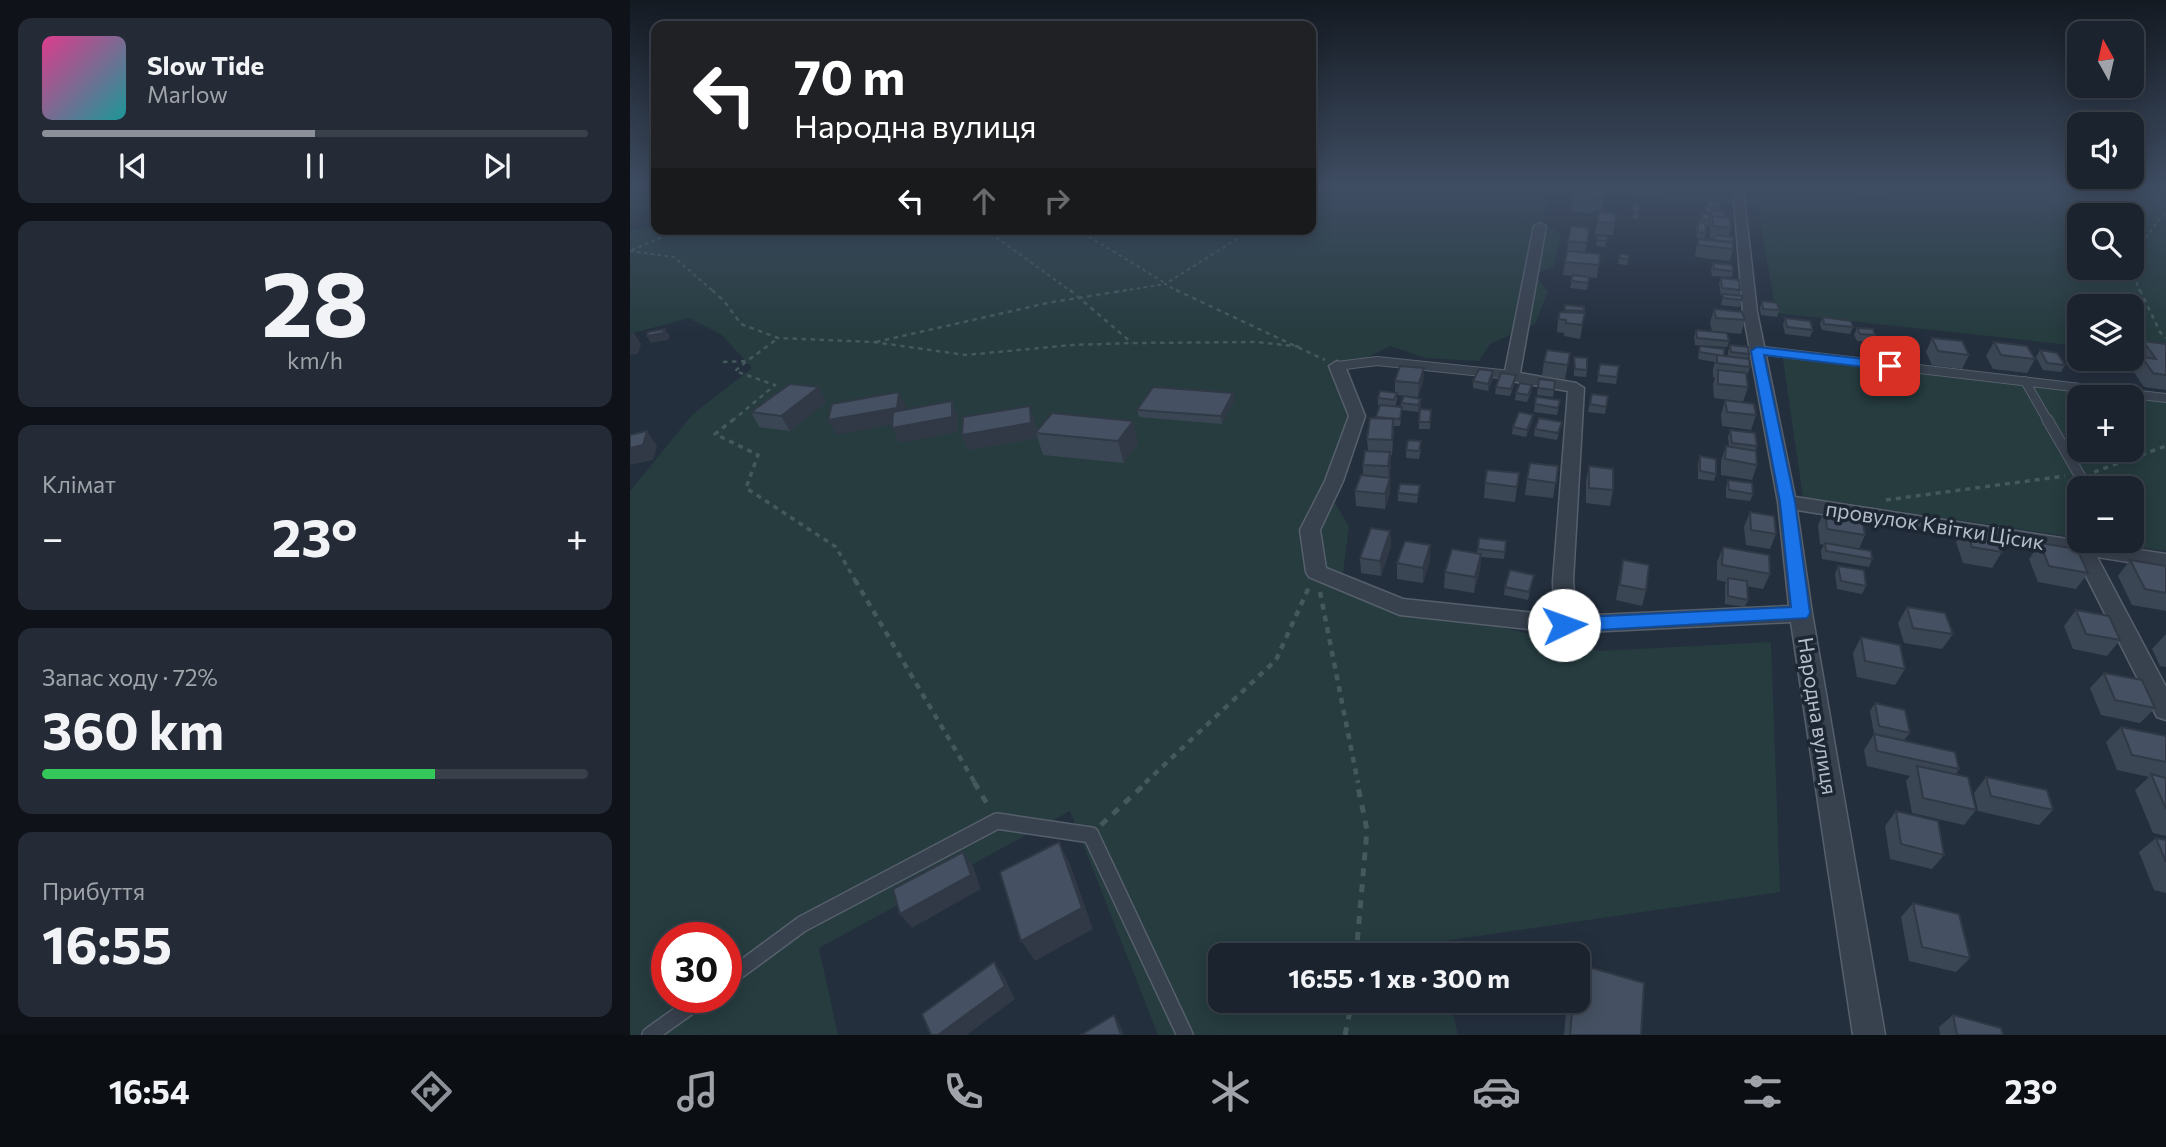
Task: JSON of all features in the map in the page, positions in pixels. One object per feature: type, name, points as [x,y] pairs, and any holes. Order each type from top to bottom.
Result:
[{"type":"street","points":[[1538,236],[1512,376],[1576,388],[1563,581],[1564,625]]},
{"type":"street","name":"Народна вулиця","points":[[1743,236],[1750,312],[1787,502],[1801,613],[1869,1035]]},
{"type":"street","points":[[1337,366],[1357,416],[1334,481],[1310,530],[1316,572],[1400,607],[1564,625],[1801,613]]},
{"type":"street","name":"провулок Квітки Цісик","points":[[1787,502],[2067,546]]},
{"type":"street","points":[[2085,553],[2166,710]]},
{"type":"street","name":"провулок Квітки Цісик","points":[[2138,553],[2166,561]]},
{"type":"lane","points":[[1757,351],[2166,398]]},
{"type":"lane","points":[[1337,366],[1377,361],[1512,376]]},
{"type":"lane","points":[[2025,382],[2078,474]]},
{"type":"lane","points":[[742,968],[802,924],[997,821],[1091,835],[1185,1035]]},
{"type":"lane","points":[[650,1035],[681,1013]]},
{"type":"path","points":[[630,251],[664,236]]},
{"type":"path","points":[[995,236],[1079,297],[1132,343]]},
{"type":"path","points":[[1089,236],[1205,307],[1301,347],[1337,366]]},
{"type":"path","points":[[873,342],[1079,297],[1165,284],[1241,236]]},
{"type":"path","points":[[2147,236],[2143,241],[2137,285],[2160,332],[2166,338]]},
{"type":"path","points":[[630,251],[674,257],[724,301],[741,324],[778,338],[873,342],[966,355],[1072,345],[1132,343],[1258,342],[1301,347]]},
{"type":"path","points":[[778,338],[735,371],[775,385],[715,434],[758,455],[746,488],[836,547],[997,821]]},
{"type":"path","points":[[723,362],[747,360]]},
{"type":"path","points":[[1877,502],[2108,469],[2166,446]]},
{"type":"path","points":[[1091,835],[1276,660],[1316,572]]},
{"type":"path","points":[[1316,572],[1367,830],[1357,943]]},
{"type":"path","points":[[1345,1035],[1350,1013]]},
{"type":"green space","points":[[630,236],[1561,236],[1553,267],[1534,274],[1548,292],[1535,324],[1490,344],[1479,361],[1425,358],[1390,346],[1335,373],[1351,417],[1325,487],[1349,526],[1341,589],[1600,651],[1771,642],[1780,892],[1437,943],[1208,943],[1208,1013],[1453,1013],[1458,1035],[1158,1035],[1070,811],[819,948],[838,1035],[630,1035],[630,491],[693,414],[752,368],[722,335],[689,318],[630,334]]},
{"type":"green space","points":[[1763,236],[2067,236],[2067,280],[2144,280],[2144,236],[2166,236],[2166,355],[2144,352],[2144,294],[2067,294],[2067,345],[1776,313]]},
{"type":"green space","points":[[1782,353],[2067,386],[2067,462],[2144,462],[2144,395],[2166,398],[2166,551],[2144,548],[2144,476],[2067,476],[2067,536],[1803,497]]},
{"type":"building","points":[[1569,236],[1588,236],[1587,243],[1568,241]]},
{"type":"building","points":[[1597,236],[1607,237],[1606,241],[1597,240]]},
{"type":"building","points":[[1715,236],[1733,237],[1733,242],[1714,240]]},
{"type":"building","points":[[1698,239],[1733,243],[1733,249],[1698,245]]},
{"type":"building","points":[[1567,251],[1600,254],[1599,265],[1565,262]]},
{"type":"building","points":[[1620,254],[1629,255],[1628,259],[1620,258]]},
{"type":"building","points":[[1713,263],[1732,265],[1733,271],[1714,269]]},
{"type":"building","points":[[1573,275],[1589,277],[1588,283],[1571,281]]},
{"type":"building","points":[[1721,278],[1739,280],[1740,290],[1722,288]]},
{"type":"building","points":[[1723,294],[1742,296],[1742,300],[1723,298]]},
{"type":"building","points":[[1762,301],[1777,303],[1779,310],[1763,309]]},
{"type":"building","points":[[1565,305],[1584,307],[1584,311],[1565,310]]},
{"type":"building","points":[[1714,309],[1742,312],[1745,320],[1716,318]]},
{"type":"building","points":[[1560,312],[1585,313],[1582,325],[1558,319]]},
{"type":"building","points":[[1823,317],[1851,321],[1853,327],[1824,324]]},
{"type":"building","points":[[1785,318],[1810,321],[1813,330],[1787,327]]},
{"type":"building","points":[[1857,328],[1873,329],[1875,335],[1860,334]]},
{"type":"building","points":[[665,329],[663,333],[647,336],[648,332]]},
{"type":"building","points":[[1696,330],[1727,333],[1729,341],[1697,338]]},
{"type":"building","points":[[1932,338],[1962,341],[1969,355],[1938,351]]},
{"type":"building","points":[[2144,341],[2166,344],[2166,375],[2153,373],[2144,357],[2156,359]]},
{"type":"building","points":[[1994,342],[2027,346],[2035,359],[2001,355]]},
{"type":"building","points":[[1730,345],[1748,347],[1749,354],[1731,352]]},
{"type":"building","points":[[1700,346],[1724,349],[1724,356],[1699,352]]},
{"type":"building","points":[[1547,350],[1570,353],[1568,365],[1544,362]]},
{"type":"building","points":[[2040,350],[2057,353],[2065,365],[2047,363]]},
{"type":"building","points":[[1717,355],[1749,359],[1750,367],[1717,363]]},
{"type":"building","points":[[1574,357],[1587,358],[1587,370],[1575,369]]},
{"type":"building","points":[[1600,364],[1619,366],[1617,377],[1598,375]]},
{"type":"building","points":[[1400,366],[1424,368],[1419,383],[1395,381]]},
{"type":"building","points":[[1479,369],[1493,371],[1488,384],[1473,381]]},
{"type":"building","points":[[1718,370],[1746,373],[1748,387],[1718,384]]},
{"type":"building","points":[[1501,373],[1516,375],[1511,389],[1496,387]]},
{"type":"building","points":[[1539,379],[1555,381],[1554,390],[1538,388]]},
{"type":"building","points":[[1520,383],[1532,385],[1528,395],[1516,393]]},
{"type":"building","points":[[790,384],[819,387],[781,416],[751,412]]},
{"type":"building","points":[[1153,387],[1233,393],[1221,416],[1137,410]]},
{"type":"building","points":[[1380,391],[1397,393],[1394,400],[1378,398]]},
{"type":"building","points":[[899,392],[897,408],[828,420],[832,404]]},
{"type":"building","points":[[1592,394],[1608,396],[1606,407],[1590,404]]},
{"type":"building","points":[[1404,396],[1421,399],[1418,405],[1401,403]]},
{"type":"building","points":[[1536,397],[1560,400],[1558,408],[1535,404]]},
{"type":"building","points":[[1725,400],[1754,404],[1756,415],[1727,412]]},
{"type":"building","points":[[952,401],[952,417],[892,428],[893,412]]},
{"type":"building","points":[[1380,405],[1402,407],[1400,419],[1376,417]]},
{"type":"building","points":[[1030,406],[1031,423],[962,435],[963,417]]},
{"type":"building","points":[[1420,409],[1431,410],[1430,422],[1419,422]]},
{"type":"building","points":[[1519,412],[1533,415],[1527,430],[1513,427]]},
{"type":"building","points":[[1052,413],[1133,421],[1118,441],[1035,433]]},
{"type":"building","points":[[1370,418],[1393,419],[1392,440],[1367,439]]},
{"type":"building","points":[[1539,418],[1562,422],[1558,433],[1535,429]]},
{"type":"building","points":[[1730,430],[1755,433],[1757,446],[1732,443]]},
{"type":"building","points":[[647,431],[643,445],[630,448],[630,435]]},
{"type":"building","points":[[1408,440],[1421,441],[1419,451],[1406,450]]},
{"type":"building","points":[[1726,446],[1756,451],[1757,465],[1725,459]]},
{"type":"building","points":[[1365,451],[1390,452],[1388,466],[1363,465]]},
{"type":"building","points":[[1700,456],[1716,459],[1716,474],[1700,471]]},
{"type":"building","points":[[1530,463],[1558,466],[1556,483],[1527,479]]},
{"type":"building","points":[[1589,466],[1613,469],[1613,490],[1589,488]]},
{"type":"building","points":[[1487,470],[1519,473],[1517,487],[1485,483]]},
{"type":"building","points":[[1361,475],[1390,478],[1385,494],[1355,491]]},
{"type":"building","points":[[1728,480],[1752,483],[1753,494],[1729,490]]},
{"type":"building","points":[[1400,484],[1420,485],[1418,495],[1398,493]]},
{"type":"building","points":[[1825,510],[1862,516],[1865,535],[1827,529]]},
{"type":"building","points":[[1750,512],[1774,516],[1776,534],[1751,530]]},
{"type":"building","points":[[1965,526],[1995,531],[2002,552],[1972,547]]},
{"type":"building","points":[[1371,528],[1390,531],[1380,561],[1360,558]]},
{"type":"building","points":[[1479,538],[1506,541],[1505,552],[1478,549]]},
{"type":"building","points":[[1405,541],[1430,545],[1423,568],[1397,563]]},
{"type":"building","points":[[1825,543],[1871,551],[1872,559],[1826,551]]},
{"type":"building","points":[[2040,543],[2067,547],[2067,553],[2079,553],[2088,573],[2049,566]]},
{"type":"building","points":[[1723,547],[1769,555],[1770,574],[1722,565]]},
{"type":"building","points":[[1452,549],[1481,554],[1475,577],[1445,572]]},
{"type":"building","points":[[1623,560],[1649,565],[1646,590],[1620,585]]},
{"type":"building","points":[[2130,560],[2166,566],[2166,593],[2145,589]]},
{"type":"building","points":[[1838,566],[1864,570],[1866,586],[1841,581]]},
{"type":"building","points":[[1510,570],[1534,575],[1529,592],[1505,587]]},
{"type":"building","points":[[1728,578],[1747,581],[1748,600],[1728,596]]},
{"type":"building","points":[[1907,607],[1945,613],[1953,634],[1913,628]]},
{"type":"building","points":[[2076,610],[2109,616],[2120,640],[2086,634]]},
{"type":"building","points":[[1861,637],[1900,645],[1905,669],[1865,661]]},
{"type":"building","points":[[2104,673],[2142,680],[2155,708],[2115,700]]},
{"type":"building","points":[[1875,703],[1905,710],[1910,733],[1879,726]]},
{"type":"building","points":[[2121,727],[2166,736],[2166,762],[2132,755]]},
{"type":"building","points":[[1874,734],[1955,752],[1959,769],[1877,751]]},
{"type":"building","points":[[1917,766],[1968,777],[1976,810],[1923,798]]},
{"type":"building","points":[[2151,774],[2166,778],[2166,809]]},
{"type":"building","points":[[1986,777],[2047,790],[2053,810],[1991,796]]},
{"type":"building","points":[[1896,811],[1938,821],[1944,855],[1901,844]]},
{"type":"building","points":[[2156,838],[2166,840],[2166,862]]},
{"type":"building","points":[[1059,842],[1082,908],[1021,941],[1000,872]]},
{"type":"building","points":[[963,852],[971,875],[900,914],[893,889]]},
{"type":"building","points":[[1913,903],[1959,914],[1970,958],[1922,947]]},
{"type":"building","points":[[994,962],[1005,986],[938,1035],[931,1035],[922,1014]]},
{"type":"building","points":[[1590,967],[1644,983],[1641,1035],[1570,1035],[1572,1013],[1590,1013]]},
{"type":"building","points":[[1114,1015],[1121,1035],[1081,1035]]},
{"type":"building","points":[[1953,1015],[2001,1028],[2003,1035],[1957,1035]]},
{"type":"route","points":[[1564,625],[1801,613],[1787,502],[1757,351],[1890,366]]}]
